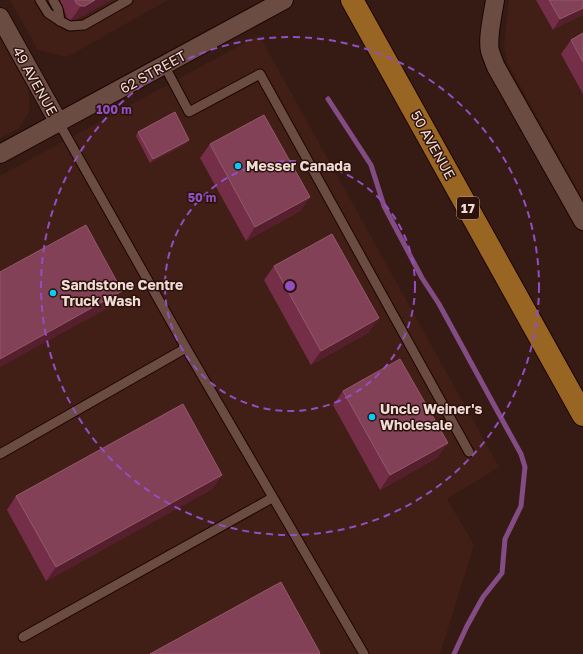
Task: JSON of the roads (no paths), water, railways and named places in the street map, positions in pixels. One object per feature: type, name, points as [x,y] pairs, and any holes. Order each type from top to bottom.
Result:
[{"type":"main road","name":"50 AVENUE","points":[[352,0],[583,416]]},
{"type":"street","name":"62 STREET","points":[[0,154],[284,0]]},
{"type":"street","points":[[495,0],[490,42],[490,50],[494,62],[583,221]]},
{"type":"street","name":"49 AVENUE","points":[[0,17],[59,123]]},
{"type":"lane","points":[[40,0],[48,13],[70,26],[84,25],[128,0]]},
{"type":"lane","points":[[52,0],[58,9],[60,21]]},
{"type":"lane","points":[[164,65],[189,112],[260,74],[469,452]]},
{"type":"lane","points":[[59,123],[272,498],[364,654]]},
{"type":"lane","points":[[0,454],[186,348]]},
{"type":"lane","points":[[22,637],[272,498]]},
{"type":"waterway","points":[[328,99],[371,165],[384,206],[422,278],[439,304],[521,454],[525,467],[521,506],[505,539],[502,573],[483,597],[454,654]]},
{"type":"place","name":"Messer Canada","points":[[238,166]]},
{"type":"place","name":"Sandstone Centre Truck Wash","points":[[53,293]]},
{"type":"place","name":"Uncle Weiner's Wholesale","points":[[372,417]]}]
